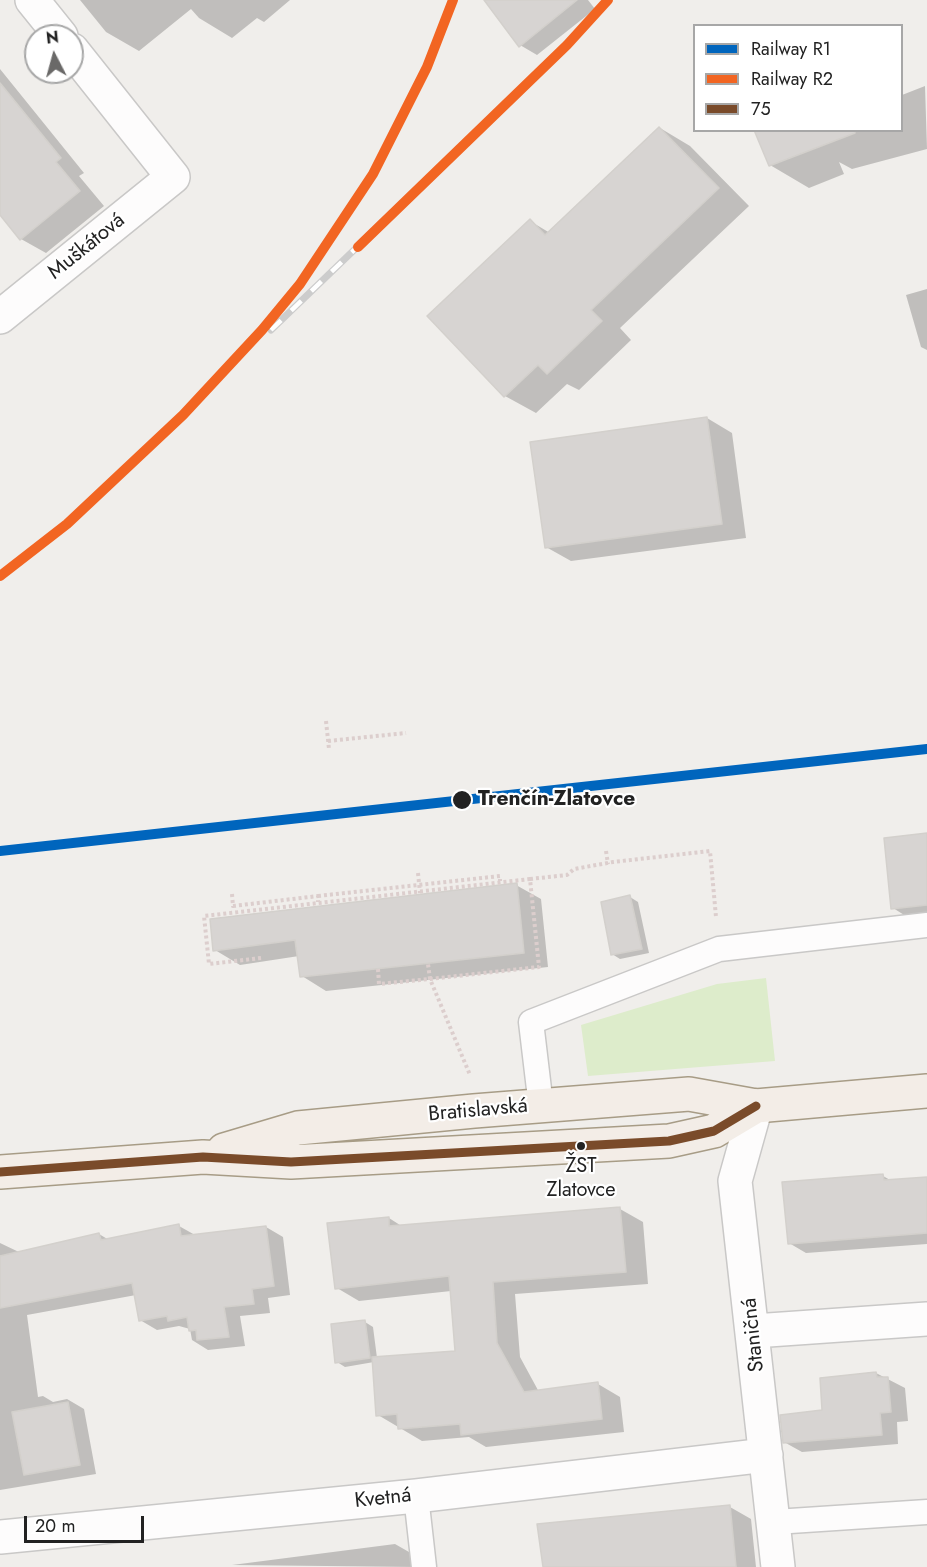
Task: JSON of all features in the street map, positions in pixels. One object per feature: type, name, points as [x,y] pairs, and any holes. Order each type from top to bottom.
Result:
[{"type":"main road","name":"Bratislavská","points":[[203,1157],[298,1128],[689,1094],[756,1106],[927,1091]]},
{"type":"main road","name":"Bratislavská","points":[[0,1172],[203,1157],[291,1162],[669,1141],[714,1131],[756,1106]]},
{"type":"street","points":[[33,0],[52,24]]},
{"type":"street","name":"Muškátová","points":[[0,317],[173,177],[84,65]]},
{"type":"street","name":"Staničná","points":[[756,1106],[735,1181],[754,1331],[778,1567]]},
{"type":"street","points":[[754,1331],[927,1319]]},
{"type":"street","name":"Kvetná","points":[[0,1538],[416,1496],[766,1455]]},
{"type":"lane","points":[[541,1106],[531,1022],[719,949],[927,925]]},
{"type":"lane","points":[[416,1496],[424,1567]]},
{"type":"lane","points":[[775,1522],[927,1512]]},
{"type":"path","points":[[326,721],[328,749]]},
{"type":"path","points":[[328,741],[406,734]]},
{"type":"path","points":[[606,851],[608,864]]},
{"type":"path","points":[[261,958],[209,964],[204,916],[420,889],[567,875],[574,868],[710,851],[719,949]]},
{"type":"path","points":[[418,873],[420,889]]},
{"type":"path","points":[[378,969],[379,984],[539,967],[530,879]]},
{"type":"path","points":[[232,894],[233,906],[318,896],[420,889]]},
{"type":"path","points":[[318,896],[318,902]]},
{"type":"path","points":[[428,964],[430,979],[469,1068]]},
{"type":"green space","points":[[766,978],[775,1061],[588,1076],[581,1025],[717,984]]},
{"type":"building","points":[[484,0],[577,0],[519,47]]},
{"type":"building","points":[[0,83],[61,158],[56,162],[80,191],[20,240],[0,215]]},
{"type":"building","points":[[659,127],[719,188],[591,310],[602,321],[547,374],[538,365],[504,397],[427,316],[530,219],[545,235]]},
{"type":"building","points":[[755,132],[855,132],[855,133],[769,166]]},
{"type":"building","points":[[707,417],[722,524],[545,548],[530,442]]},
{"type":"building","points":[[927,833],[927,905],[891,909],[884,838]]},
{"type":"building","points":[[517,883],[524,953],[300,977],[295,940],[213,951],[210,919]]},
{"type":"building","points":[[630,895],[642,949],[611,955],[601,902]]},
{"type":"building","points":[[883,1174],[884,1180],[927,1177],[927,1233],[788,1244],[782,1182]]},
{"type":"building","points":[[620,1207],[626,1272],[493,1282],[497,1343],[524,1392],[598,1382],[602,1419],[461,1435],[460,1424],[398,1429],[397,1414],[376,1416],[372,1357],[455,1351],[449,1276],[335,1289],[327,1223],[389,1217],[389,1226]]},
{"type":"building","points":[[179,1224],[181,1236],[266,1226],[274,1286],[252,1289],[254,1304],[224,1307],[229,1337],[197,1340],[196,1330],[189,1331],[187,1317],[168,1321],[167,1316],[139,1321],[132,1283],[0,1308],[0,1256],[99,1233],[101,1240]]},
{"type":"building","points":[[365,1320],[370,1358],[335,1363],[331,1324]]},
{"type":"building","points":[[876,1372],[877,1377],[888,1377],[891,1412],[880,1413],[882,1435],[783,1443],[780,1415],[822,1410],[820,1378]]},
{"type":"building","points":[[68,1402],[80,1465],[24,1475],[12,1412]]},
{"type":"building","points":[[730,1505],[736,1567],[543,1567],[537,1524]]},
{"type":"railway","points":[[0,576],[67,524],[183,415],[262,330],[300,284],[373,174],[427,67],[453,0]]},
{"type":"railway","points":[[271,330],[567,45],[608,0]]},
{"type":"rail line","name":"R2","points":[[0,576],[67,524],[183,415],[262,330],[300,284],[373,174],[427,67],[453,0]]},
{"type":"rail line","name":"R2","points":[[358,247],[567,45],[608,0]]},
{"type":"rail line","name":"R1","points":[[0,851],[927,749]]},
{"type":"transit line","name":"75","points":[[0,1172],[203,1157],[291,1162],[669,1141],[714,1131],[756,1106]]},
{"type":"place","name":"Trenčín-Zlatovce","points":[[462,800]]},
{"type":"place","name":"ŽST Zlatovce","points":[[581,1146]]}]
